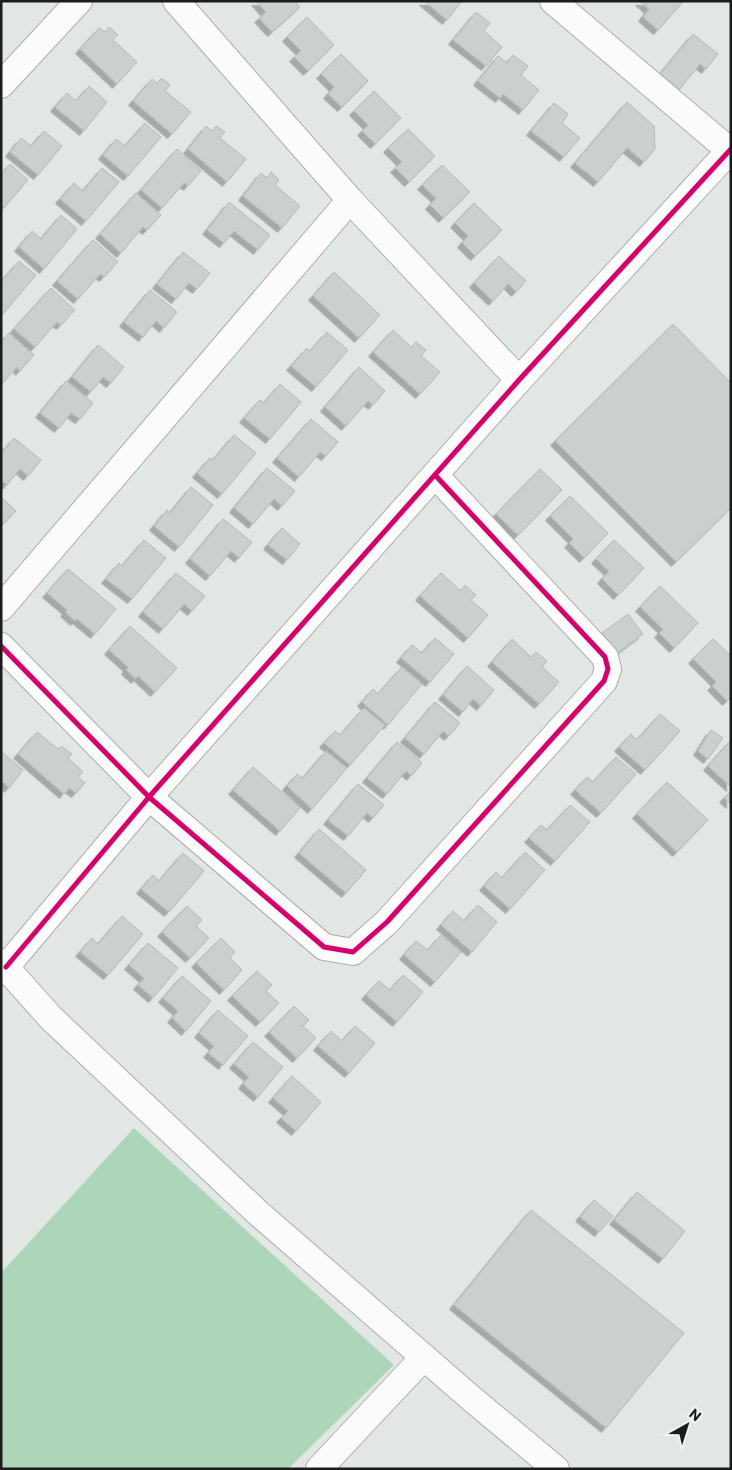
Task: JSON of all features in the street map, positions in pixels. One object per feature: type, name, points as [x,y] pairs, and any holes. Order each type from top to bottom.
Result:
[{"type":"street","points":[[1,85],[79,1]]},
{"type":"street","points":[[176,1],[350,200],[519,380]]},
{"type":"street","points":[[553,1],[730,150],[519,380],[149,797],[4,964],[51,1018],[257,1212],[556,1469]]},
{"type":"street","points":[[1,608],[350,200]]},
{"type":"street","points":[[1,646],[149,797],[324,947],[353,952],[387,922],[604,682],[608,669],[605,657],[436,475]]},
{"type":"street","points":[[319,1469],[424,1357]]},
{"type":"green space","points":[[134,1128],[394,1365],[288,1469],[1,1469],[1,1273]]},
{"type":"building","points":[[256,1],[294,1],[300,7],[272,32],[259,18],[266,12]]},
{"type":"building","points":[[424,1],[462,1],[447,20]]},
{"type":"building","points":[[640,1],[683,2],[658,30],[643,17],[649,9]]},
{"type":"building","points":[[476,12],[490,23],[484,31],[502,47],[486,66],[453,40]]},
{"type":"building","points":[[307,17],[334,45],[308,71],[294,57],[301,51],[287,37]]},
{"type":"building","points":[[109,27],[118,35],[113,40],[137,62],[117,84],[80,49],[99,28],[105,32]]},
{"type":"building","points":[[693,34],[718,54],[706,69],[700,64],[679,90],[660,74]]},
{"type":"building","points":[[341,54],[368,81],[342,107],[328,94],[334,87],[321,74]]},
{"type":"building","points":[[513,55],[528,66],[521,75],[539,90],[523,110],[503,94],[500,98],[478,81],[498,56],[507,63]]},
{"type":"building","points":[[162,78],[170,85],[165,91],[191,112],[172,134],[133,101],[152,79],[157,83]]},
{"type":"building","points":[[89,86],[107,102],[84,131],[55,107],[67,93],[76,101]]},
{"type":"building","points":[[374,91],[401,118],[375,144],[362,131],[368,125],[354,111]]},
{"type":"building","points":[[627,102],[654,126],[655,149],[644,162],[627,148],[598,182],[575,163]]},
{"type":"building","points":[[554,103],[568,114],[562,123],[580,138],[564,157],[531,131]]},
{"type":"building","points":[[145,123],[161,137],[128,176],[103,155],[116,139],[125,146]]},
{"type":"building","points":[[206,126],[212,131],[216,126],[225,132],[220,138],[246,159],[227,182],[188,149]]},
{"type":"building","points":[[408,129],[435,156],[409,182],[395,168],[402,162],[388,148]]},
{"type":"building","points":[[44,131],[62,146],[38,175],[10,152],[21,138],[31,146]]},
{"type":"building","points":[[177,149],[201,171],[188,186],[184,183],[162,208],[141,190]]},
{"type":"building","points":[[10,164],[28,180],[4,208],[1,206],[1,174]]},
{"type":"building","points":[[442,165],[470,192],[443,218],[430,205],[436,198],[422,185]]},
{"type":"building","points":[[102,168],[119,182],[86,221],[60,199],[74,183],[83,191]]},
{"type":"building","points":[[271,172],[279,180],[275,185],[300,206],[282,228],[243,196],[261,173],[267,178]]},
{"type":"building","points":[[136,193],[161,215],[147,230],[143,227],[121,253],[100,234]]},
{"type":"building","points":[[229,202],[270,235],[258,250],[234,231],[224,243],[207,230]]},
{"type":"building","points":[[474,203],[502,230],[475,256],[462,243],[468,236],[455,223]]},
{"type":"building","points":[[61,215],[77,229],[44,269],[19,247],[32,231],[41,239]]},
{"type":"building","points":[[93,240],[118,262],[104,277],[100,274],[78,299],[57,281]]},
{"type":"building","points":[[183,252],[210,273],[197,289],[189,283],[176,299],[157,284]]},
{"type":"building","points":[[499,256],[526,281],[516,292],[508,284],[493,301],[474,283]]},
{"type":"building","points":[[19,261],[36,275],[3,314],[1,312],[1,282]]},
{"type":"building","points":[[334,272],[380,315],[359,338],[313,296]]},
{"type":"building","points":[[51,288],[75,310],[61,325],[57,322],[35,347],[14,329]]},
{"type":"building","points":[[150,290],[177,312],[164,328],[156,321],[143,337],[124,322]]},
{"type":"building","points":[[673,324],[731,383],[731,508],[676,562],[555,441]]},
{"type":"building","points":[[393,330],[411,347],[416,342],[426,350],[421,356],[440,372],[420,394],[373,352]]},
{"type":"building","points":[[327,332],[348,350],[316,387],[291,366],[307,348],[310,351]]},
{"type":"building","points":[[9,333],[34,355],[20,371],[17,367],[1,385],[1,343]]},
{"type":"building","points":[[98,345],[124,367],[111,383],[103,377],[91,392],[72,377]]},
{"type":"building","points":[[359,367],[385,391],[373,405],[368,401],[346,426],[325,407]]},
{"type":"building","points":[[66,381],[93,403],[80,419],[71,413],[59,428],[40,413]]},
{"type":"building","points":[[280,384],[301,402],[270,439],[244,418],[260,400],[264,403]]},
{"type":"building","points":[[311,419],[338,442],[326,456],[320,452],[299,477],[277,458]]},
{"type":"building","points":[[234,435],[256,453],[222,494],[197,473],[210,458],[213,460]]},
{"type":"building","points":[[14,438],[41,460],[28,476],[20,469],[7,485],[1,480],[1,454]]},
{"type":"building","points":[[267,468],[295,491],[282,506],[274,499],[253,524],[234,508]]},
{"type":"building","points":[[540,469],[562,490],[518,535],[496,514]]},
{"type":"building","points":[[191,487],[213,505],[179,547],[154,526],[167,510],[170,513]]},
{"type":"building","points":[[570,496],[608,533],[584,558],[569,543],[573,539],[550,516]]},
{"type":"building","points":[[1,497],[16,511],[1,526]]},
{"type":"building","points":[[223,519],[252,542],[239,558],[231,551],[210,576],[190,559]]},
{"type":"building","points":[[282,528],[300,544],[287,560],[268,545]]},
{"type":"building","points":[[144,540],[166,558],[132,599],[106,579],[119,563],[122,566]]},
{"type":"building","points":[[614,540],[644,568],[618,595],[602,579],[609,571],[596,559]]},
{"type":"building","points":[[68,569],[116,609],[95,634],[77,619],[75,621],[65,612],[67,610],[47,593]]},
{"type":"building","points":[[176,573],[205,596],[192,611],[184,604],[163,629],[143,612]]},
{"type":"building","points":[[441,573],[461,591],[465,585],[476,595],[471,600],[488,615],[468,638],[420,596]]},
{"type":"building","points":[[660,586],[698,623],[674,648],[659,633],[663,629],[640,607]]},
{"type":"building","points":[[628,614],[643,634],[618,653],[602,633]]},
{"type":"building","points":[[130,626],[177,668],[155,692],[138,676],[136,679],[126,670],[128,667],[109,650]]},
{"type":"building","points":[[435,638],[454,654],[430,682],[401,658],[412,645],[422,653]]},
{"type":"building","points":[[512,639],[531,657],[536,652],[547,661],[542,667],[559,682],[539,704],[492,662]]},
{"type":"building","points":[[713,639],[731,656],[731,697],[727,701],[712,686],[716,682],[693,659]]},
{"type":"building","points":[[467,666],[494,690],[481,706],[473,699],[463,712],[443,695]]},
{"type":"building","points":[[402,667],[422,684],[388,725],[362,702],[373,689],[378,694]]},
{"type":"building","points":[[435,702],[460,723],[449,736],[443,731],[424,754],[405,738]]},
{"type":"building","points":[[364,708],[385,725],[350,765],[324,743],[335,731],[340,735]]},
{"type":"building","points":[[660,714],[680,731],[645,770],[619,747],[631,734],[637,740]]},
{"type":"building","points":[[711,730],[723,738],[708,759],[698,751]]},
{"type":"building","points":[[37,732],[58,749],[61,746],[72,754],[68,758],[83,772],[78,777],[85,783],[76,793],[69,788],[64,794],[18,754]]},
{"type":"building","points":[[397,742],[422,763],[411,776],[406,771],[387,794],[367,778]]},
{"type":"building","points":[[731,742],[731,787],[708,766]]},
{"type":"building","points":[[1,751],[23,770],[9,788],[3,782],[1,784]]},
{"type":"building","points":[[326,751],[347,768],[312,809],[287,786],[297,774],[303,778]]},
{"type":"building","points":[[616,757],[636,774],[601,813],[575,790],[587,777],[593,782]]},
{"type":"building","points":[[253,767],[300,808],[280,831],[233,790]]},
{"type":"building","points":[[667,782],[708,820],[677,852],[637,814]]},
{"type":"building","points":[[358,784],[384,805],[373,818],[367,813],[348,836],[328,820]]},
{"type":"building","points":[[731,791],[731,804],[724,798]]},
{"type":"building","points":[[570,805],[590,822],[555,861],[529,838],[541,825],[547,830]]},
{"type":"building","points":[[319,829],[366,870],[346,893],[299,853]]},
{"type":"building","points":[[525,852],[545,870],[510,909],[484,886],[496,872],[502,878]]},
{"type":"building","points":[[183,853],[204,871],[169,912],[141,889],[153,875],[159,881]]},
{"type":"building","points":[[478,905],[497,922],[472,952],[441,925],[453,911],[464,921]]},
{"type":"building","points":[[187,906],[202,920],[196,926],[209,938],[190,958],[162,932]]},
{"type":"building","points":[[122,916],[143,934],[108,975],[80,952],[92,938],[98,944]]},
{"type":"building","points":[[441,935],[461,952],[435,982],[404,955],[416,941],[428,950]]},
{"type":"building","points":[[221,938],[235,952],[230,958],[242,970],[224,990],[196,963]]},
{"type":"building","points":[[148,943],[178,968],[153,998],[138,985],[144,978],[129,965]]},
{"type":"building","points":[[257,971],[272,985],[266,991],[279,1003],[260,1022],[232,996]]},
{"type":"building","points":[[403,975],[423,992],[397,1022],[366,995],[379,981],[390,990]]},
{"type":"building","points":[[182,976],[211,1001],[186,1031],[172,1018],[178,1011],[163,998]]},
{"type":"building","points":[[294,1006],[309,1020],[303,1026],[316,1038],[297,1058],[269,1032]]},
{"type":"building","points":[[218,1010],[248,1036],[223,1065],[208,1053],[214,1046],[199,1033]]},
{"type":"building","points":[[355,1026],[375,1043],[349,1073],[318,1046],[331,1031],[342,1041]]},
{"type":"building","points":[[253,1042],[283,1067],[258,1097],[243,1084],[249,1077],[234,1064]]},
{"type":"building","points":[[292,1076],[321,1102],[296,1131],[281,1118],[288,1111],[273,1098]]},
{"type":"building","points":[[637,1192],[685,1231],[663,1259],[614,1220]]},
{"type":"building","points":[[594,1200],[613,1216],[599,1232],[580,1217]]},
{"type":"building","points":[[531,1210],[684,1333],[606,1428],[454,1305]]},
{"type":"cycle path","points":[[6,967],[149,797],[519,380],[731,149]]},
{"type":"cycle path","points":[[1,646],[149,797],[324,947],[353,952],[387,922],[604,681],[608,669],[605,657],[435,475]]}]
